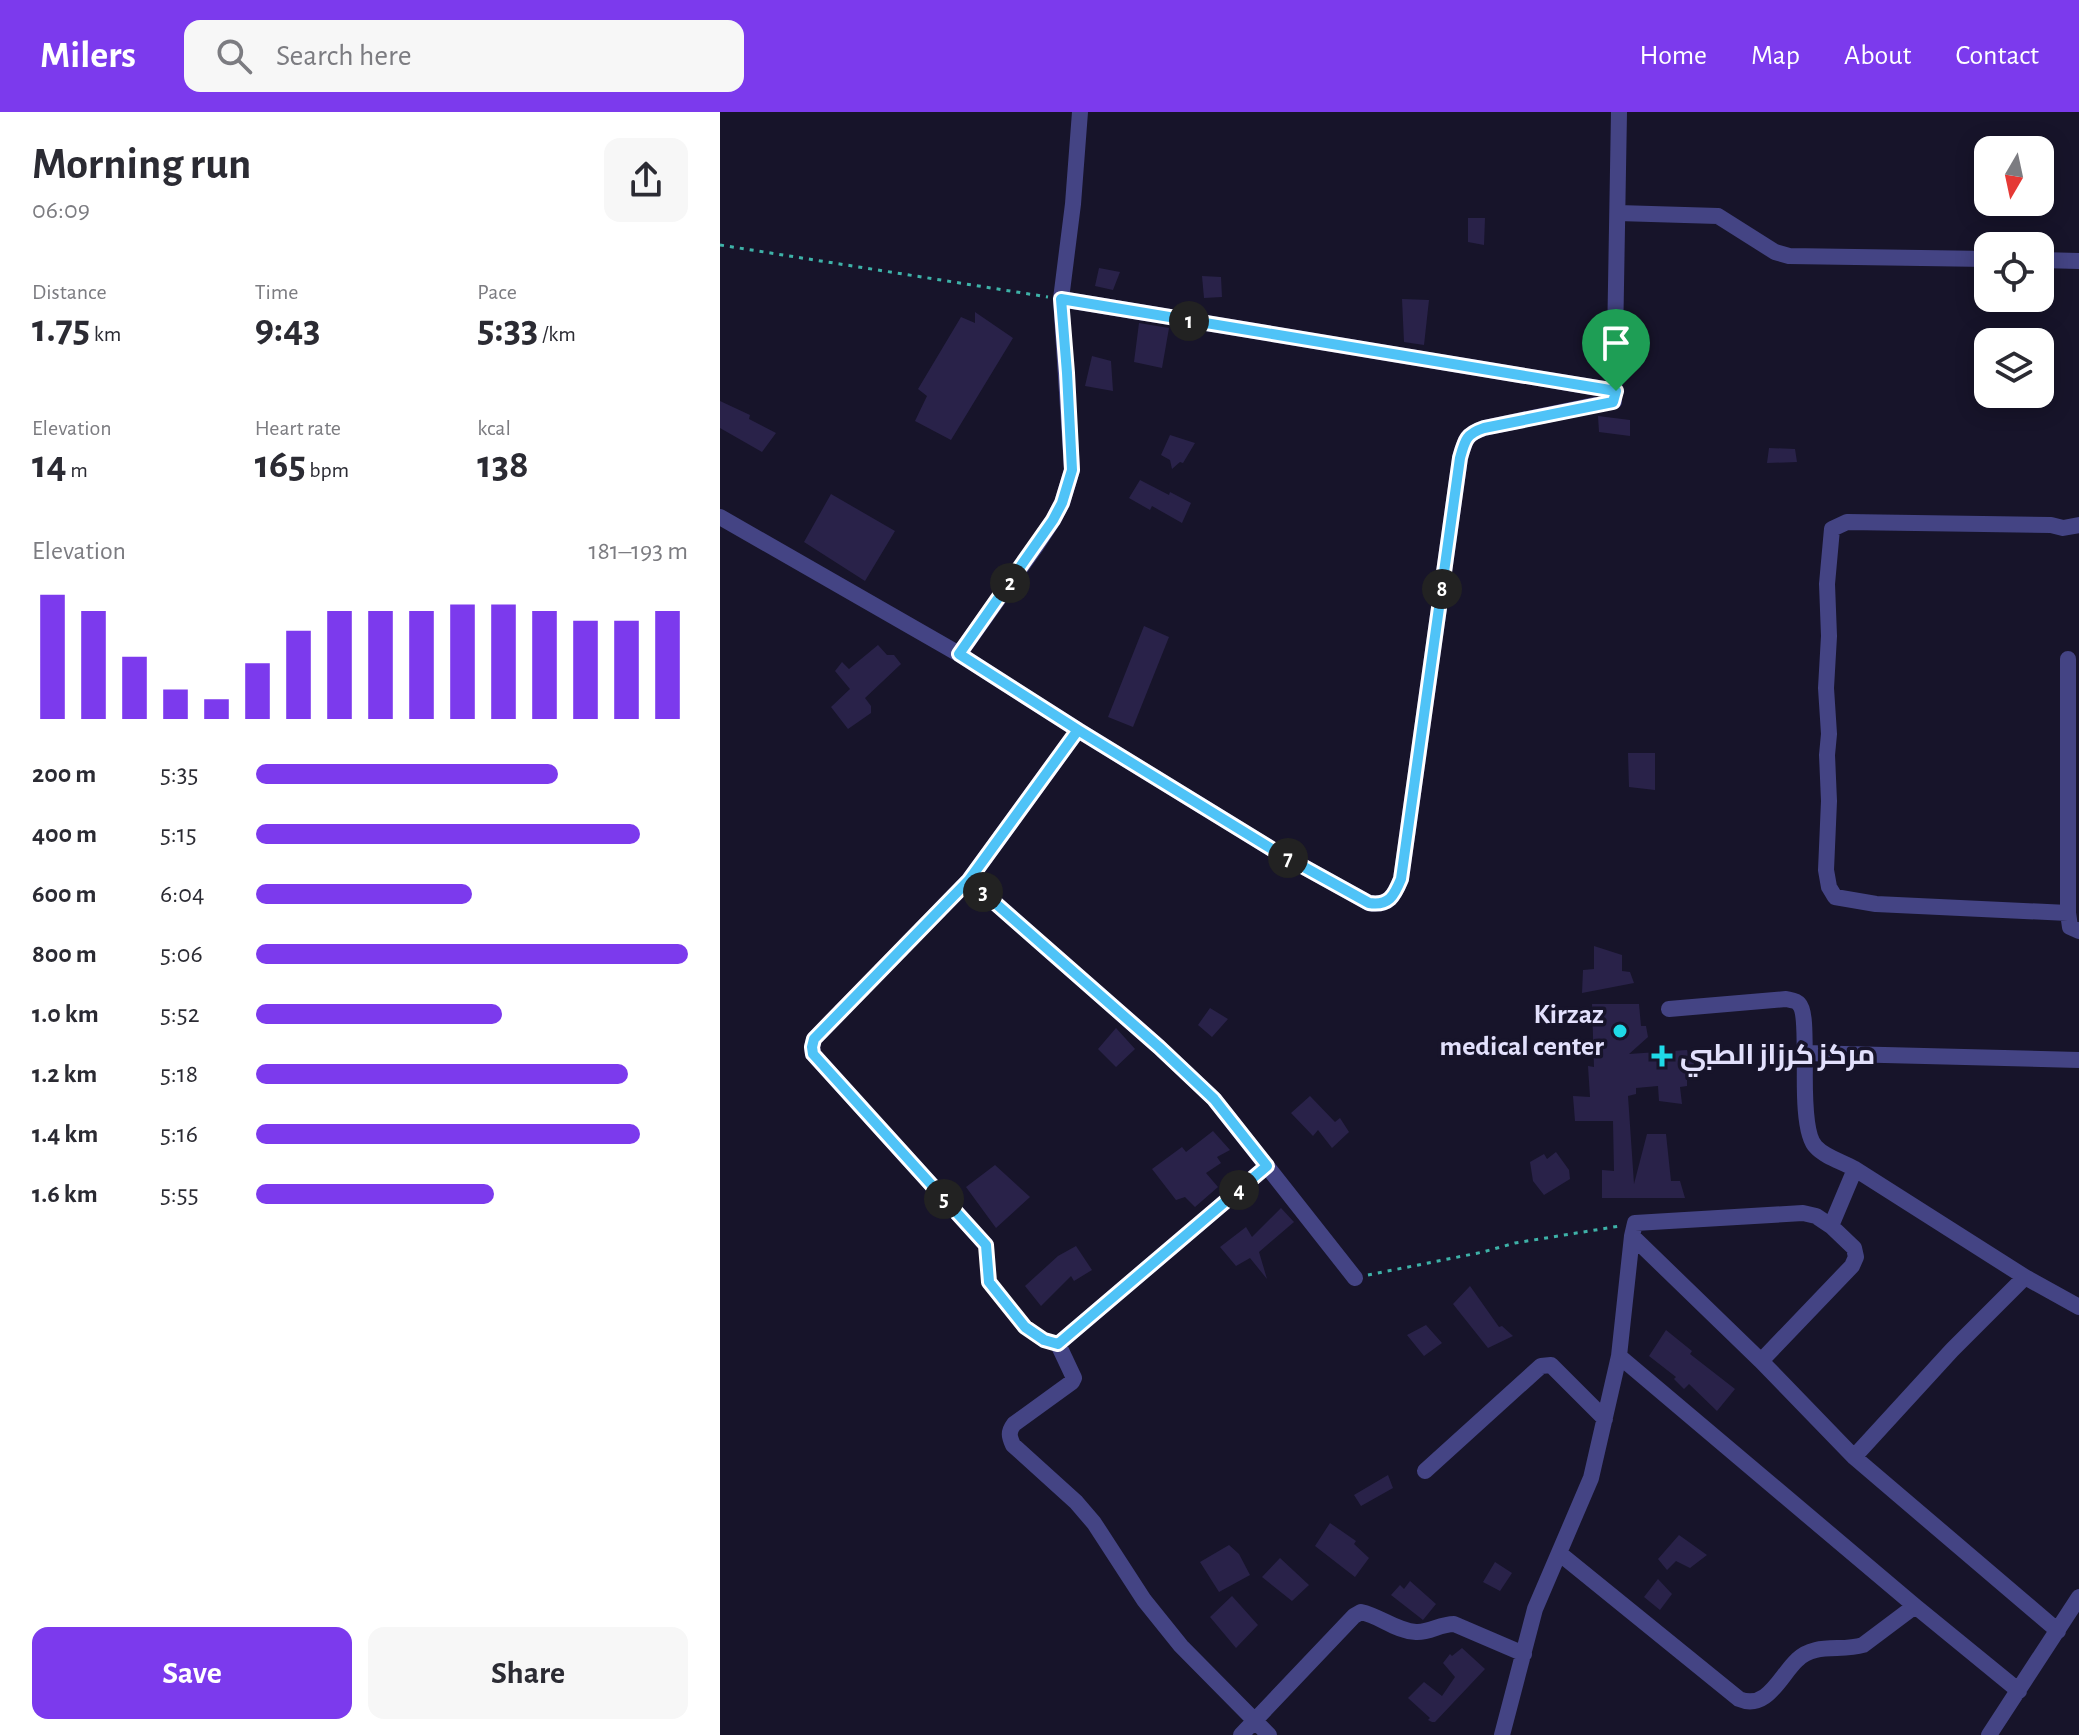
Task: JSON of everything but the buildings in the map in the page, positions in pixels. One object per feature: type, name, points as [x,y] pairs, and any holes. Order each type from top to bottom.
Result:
[{"type":"street","points":[[959,654],[1053,520],[1072,470],[1061,299],[1080,112]]},
{"type":"street","points":[[720,517],[959,654],[1288,858],[1369,903],[1386,903],[1393,898],[1401,879],[1460,458],[1468,436],[1484,428],[1613,402],[1616,391],[1619,112]]},
{"type":"street","points":[[1618,213],[1718,216],[1775,252],[1789,256],[1974,259]]},
{"type":"street","points":[[2054,260],[2079,261]]},
{"type":"street","points":[[1061,299],[1616,391]]},
{"type":"street","points":[[2068,913],[1876,904],[1835,897],[1829,887],[1826,870],[1829,801],[1827,584],[1832,529],[1847,522],[2051,525],[2063,528],[2079,525]]},
{"type":"street","points":[[2068,659],[2068,913],[2070,927],[2079,931]]},
{"type":"street","points":[[986,1245],[813,1054],[812,1047],[814,1039],[969,880],[1078,730]]},
{"type":"street","points":[[969,880],[1214,1099],[1355,1278]]},
{"type":"street","points":[[1669,1009],[1786,999],[1799,1002],[1805,1053],[1806,1118],[1816,1148],[2079,1307]]},
{"type":"street","points":[[1805,1053],[2079,1060]]},
{"type":"street","points":[[1267,1166],[1058,1344],[1074,1378],[1072,1382],[1014,1424],[1009,1430],[1009,1437],[1013,1445],[1076,1502],[1094,1523],[1144,1600],[1181,1646],[1269,1735]]},
{"type":"street","points":[[1831,1226],[1855,1169]]},
{"type":"street","points":[[1634,1230],[1803,1213],[1816,1216],[1831,1226],[1854,1248],[1856,1257],[1852,1266],[1761,1361]]},
{"type":"street","points":[[1502,1735],[1535,1609],[1591,1478],[1619,1356],[1634,1230]]},
{"type":"street","points":[[1634,1230],[1854,1457],[2058,1631]]},
{"type":"street","points":[[1854,1457],[1952,1350],[2025,1277]]},
{"type":"street","points":[[1619,1356],[2019,1691]]},
{"type":"street","points":[[1425,1471],[1541,1366],[1551,1365],[1605,1419]]},
{"type":"street","points":[[1559,1553],[1739,1699],[1747,1702],[1762,1700],[1807,1652],[1863,1645],[1915,1606]]},
{"type":"street","points":[[1989,1735],[2079,1597]]},
{"type":"street","points":[[1241,1735],[1361,1612],[1408,1631],[1419,1632],[1454,1624],[1524,1654]]},
{"type":"path","points":[[720,245],[1061,299]]},
{"type":"path","points":[[1355,1278],[1515,1243],[1634,1230]]},
{"type":"path","points":[[986,1245],[989,1282],[1025,1327],[1044,1340],[1058,1344]]},
{"type":"place","name":"Kirzaz medical center","points":[[1620,1031]]},
{"type":"place","name":"مركز كرزاز الطبي","points":[[1662,1056]]},
{"type":"route","points":[[1616,391],[1061,299],[1072,470],[1053,520],[959,654],[1078,730],[969,880],[1214,1099],[1267,1166],[1058,1344],[1044,1340],[1025,1327],[989,1282],[986,1245],[813,1054],[814,1039],[969,880],[1022,809],[1078,730],[1275,851],[1369,903],[1386,903],[1393,898],[1401,879],[1460,458],[1468,436],[1484,428],[1613,402],[1616,391]]}]
